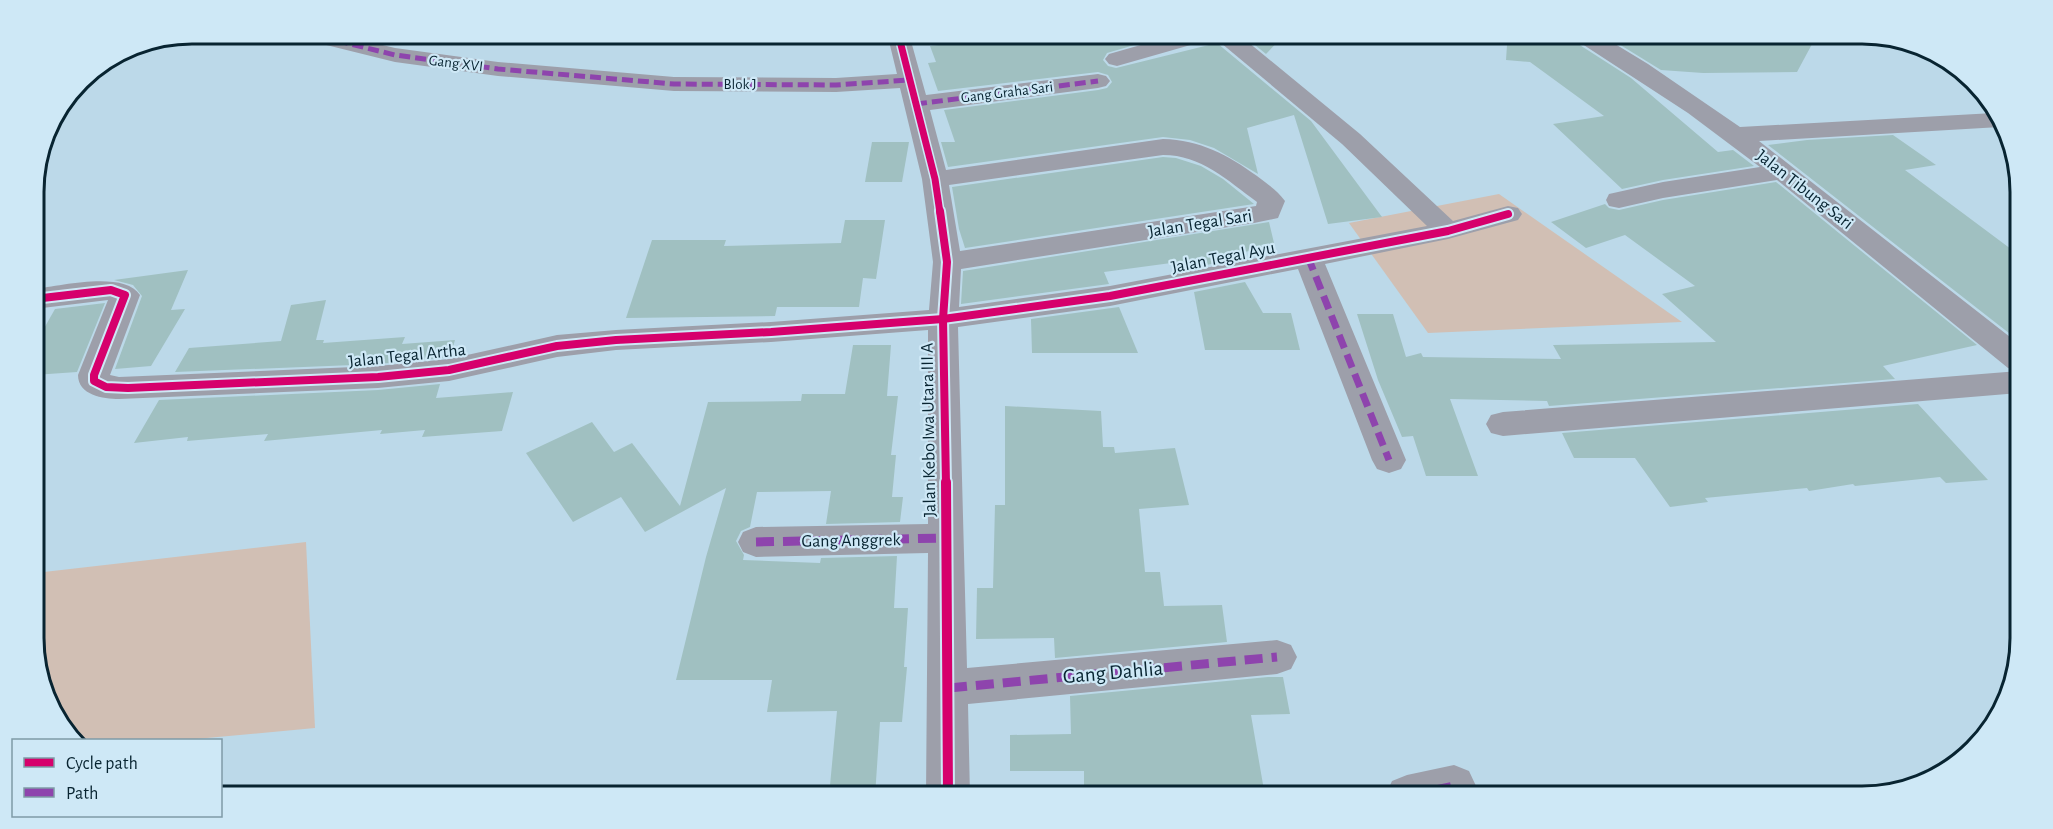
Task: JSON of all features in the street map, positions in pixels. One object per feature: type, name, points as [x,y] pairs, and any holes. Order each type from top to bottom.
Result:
[{"type":"street","name":"Gang XVI","points":[[350,44],[395,55],[498,69],[573,75]]},
{"type":"street","name":"Jalan Kebo Iwa Utara III A","points":[[910,44],[912,92],[935,178],[947,262],[942,319],[949,688],[948,786]]},
{"type":"street","points":[[1117,59],[1170,44]]},
{"type":"street","points":[[1236,44],[1351,139],[1448,231]]},
{"type":"street","name":"Jalan Tibung Sari","points":[[1598,44],[1682,97],[1783,171],[2010,353]]},
{"type":"street","name":"Blok J","points":[[573,75],[674,84],[828,85],[912,92]]},
{"type":"street","name":"Gang Graha Sari","points":[[912,92],[1098,81]]},
{"type":"street","points":[[1735,135],[1991,120]]},
{"type":"street","name":"Jalan Tegal Sari","points":[[935,178],[1183,146],[1203,152],[1271,201],[1268,212],[1254,215],[947,262]]},
{"type":"street","points":[[1619,200],[1663,190],[1783,171]]},
{"type":"street","name":"Jalan Tegal Ayu","points":[[942,319],[1110,296],[1448,231],[1508,214]]},
{"type":"street","points":[[1308,257],[1389,460]]},
{"type":"street","name":"Jalan Tegal Artha","points":[[44,298],[111,290],[125,295],[94,375],[94,381],[107,387],[128,388],[378,377],[449,370],[557,346],[616,340],[771,332],[942,319]]},
{"type":"street","points":[[1503,424],[2010,383]]},
{"type":"street","name":"Gang Anggrek","points":[[756,542],[946,538]]},
{"type":"street","name":"Gang Dahlia","points":[[949,688],[1277,657]]},
{"type":"shaded area","points":[[1499,194],[1682,322],[1428,333],[1349,223]]},
{"type":"shaded area","points":[[306,542],[315,728],[196,739],[84,739],[59,703],[46,666],[44,572]]},
{"type":"building","points":[[946,44],[1138,44],[1107,53],[1103,60],[1108,66],[1116,68],[1218,44],[1311,121],[1382,217],[1328,224],[1294,115],[1247,128],[1258,174],[1214,148],[1190,140],[1163,137],[948,167],[941,142],[955,142],[944,110],[1098,90],[1107,88],[1112,82],[1108,75],[1098,72],[938,91],[928,63],[936,62],[930,46]]},
{"type":"building","points":[[1254,44],[1276,44],[1266,54]]},
{"type":"building","points":[[1578,44],[1631,78],[1718,152],[1733,150],[1754,166],[1663,180],[1622,189],[1553,124],[1604,116],[1530,62],[1506,60],[1507,45]]},
{"type":"building","points":[[1619,44],[1812,44],[1797,72],[1703,73],[1661,70]]},
{"type":"building","points":[[1893,135],[1936,165],[1905,170],[2010,248],[2010,334],[1768,145],[1807,140]]},
{"type":"building","points":[[872,142],[909,142],[902,182],[865,182]]},
{"type":"building","points":[[1163,157],[1176,158],[1201,166],[1223,179],[1254,204],[965,248],[959,229],[952,187]]},
{"type":"building","points":[[1776,182],[1977,345],[1883,366],[1895,379],[1549,406],[1547,401],[1450,399],[1478,476],[1426,476],[1413,436],[1402,437],[1378,380],[1357,314],[1393,314],[1406,357],[1421,353],[1423,357],[1561,359],[1553,345],[1716,342],[1662,294],[1695,286],[1625,235],[1586,248],[1551,222],[1605,204],[1609,208],[1619,210],[1663,200]]},
{"type":"building","points":[[845,220],[885,220],[876,279],[863,278],[859,307],[777,307],[775,316],[626,318],[652,240],[726,240],[724,246],[841,243]]},
{"type":"building","points":[[1269,222],[1274,243],[1261,245],[1263,249],[1230,254],[1233,260],[1190,268],[1189,263],[1173,265],[1171,263],[1104,272],[1109,284],[961,304],[963,271]]},
{"type":"building","points":[[188,270],[171,310],[185,309],[151,366],[115,369],[142,296],[133,285],[114,280]]},
{"type":"building","points":[[1245,282],[1263,313],[1291,313],[1300,350],[1205,350],[1194,292]]},
{"type":"building","points":[[326,300],[316,340],[324,340],[323,343],[405,337],[402,344],[455,340],[450,357],[378,364],[175,372],[189,348],[281,341],[291,305]]},
{"type":"building","points":[[105,303],[77,372],[44,374],[44,328],[55,309]]},
{"type":"building","points":[[1119,307],[1138,353],[1032,353],[1031,319]]},
{"type":"building","points":[[853,345],[891,345],[887,396],[898,396],[891,455],[896,455],[892,497],[903,497],[900,522],[826,524],[831,491],[757,492],[750,527],[741,531],[736,541],[744,555],[743,560],[820,563],[821,558],[897,556],[894,608],[908,608],[904,667],[907,667],[902,722],[880,722],[876,786],[830,786],[837,711],[767,712],[772,680],[676,680],[706,557],[726,488],[645,532],[621,497],[573,522],[526,453],[592,422],[614,452],[632,443],[680,506],[708,402],[801,401],[802,394],[845,394]]},
{"type":"building","points":[[440,384],[436,398],[513,392],[502,431],[422,437],[425,430],[380,434],[382,430],[264,441],[268,434],[187,441],[188,437],[134,443],[159,400],[378,390]]},
{"type":"building","points":[[1918,404],[1988,480],[1946,483],[1940,477],[1855,486],[1853,484],[1809,491],[1807,488],[1705,498],[1708,502],[1670,507],[1635,458],[1574,458],[1562,433]]},
{"type":"building","points":[[1005,406],[1101,411],[1103,447],[1114,447],[1115,453],[1175,448],[1189,505],[1139,509],[1145,572],[1160,572],[1164,606],[1222,605],[1227,642],[1055,658],[1054,638],[976,639],[977,588],[993,588],[995,505],[1005,505]]},
{"type":"building","points":[[1283,677],[1290,714],[1251,715],[1263,785],[1084,785],[1084,771],[1010,771],[1010,735],[1071,734],[1070,696]]},
{"type":"marked path","points":[[350,44],[395,55],[498,69],[674,84],[836,85],[909,80]]},
{"type":"marked path","points":[[916,104],[1098,81]]},
{"type":"marked path","points":[[1308,257],[1389,460]]},
{"type":"marked path","points":[[756,542],[946,538]]},
{"type":"marked path","points":[[949,688],[1277,657]]},
{"type":"cycle path","points":[[901,44],[935,179],[947,262],[943,319],[948,786]]},
{"type":"cycle path","points":[[44,298],[111,290],[125,295],[94,375],[94,381],[106,387],[128,388],[378,377],[449,370],[557,346],[616,340],[771,332],[943,319],[1110,296],[1448,231],[1508,214]]}]
